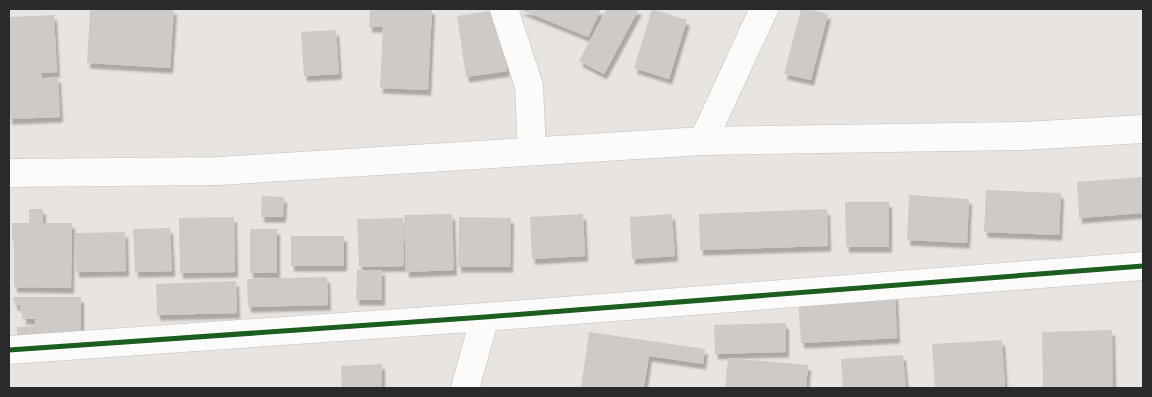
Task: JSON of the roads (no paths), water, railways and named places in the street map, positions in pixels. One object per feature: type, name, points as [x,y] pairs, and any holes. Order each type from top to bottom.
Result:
[{"type":"street","points":[[504,9],[529,86],[532,151]]},
{"type":"street","points":[[704,141],[764,9]]},
{"type":"street","points":[[9,173],[219,171],[704,141],[1024,136],[1143,129]]},
{"type":"street","points":[[9,350],[485,317],[1143,266]]},
{"type":"street","points":[[466,388],[485,317]]}]
